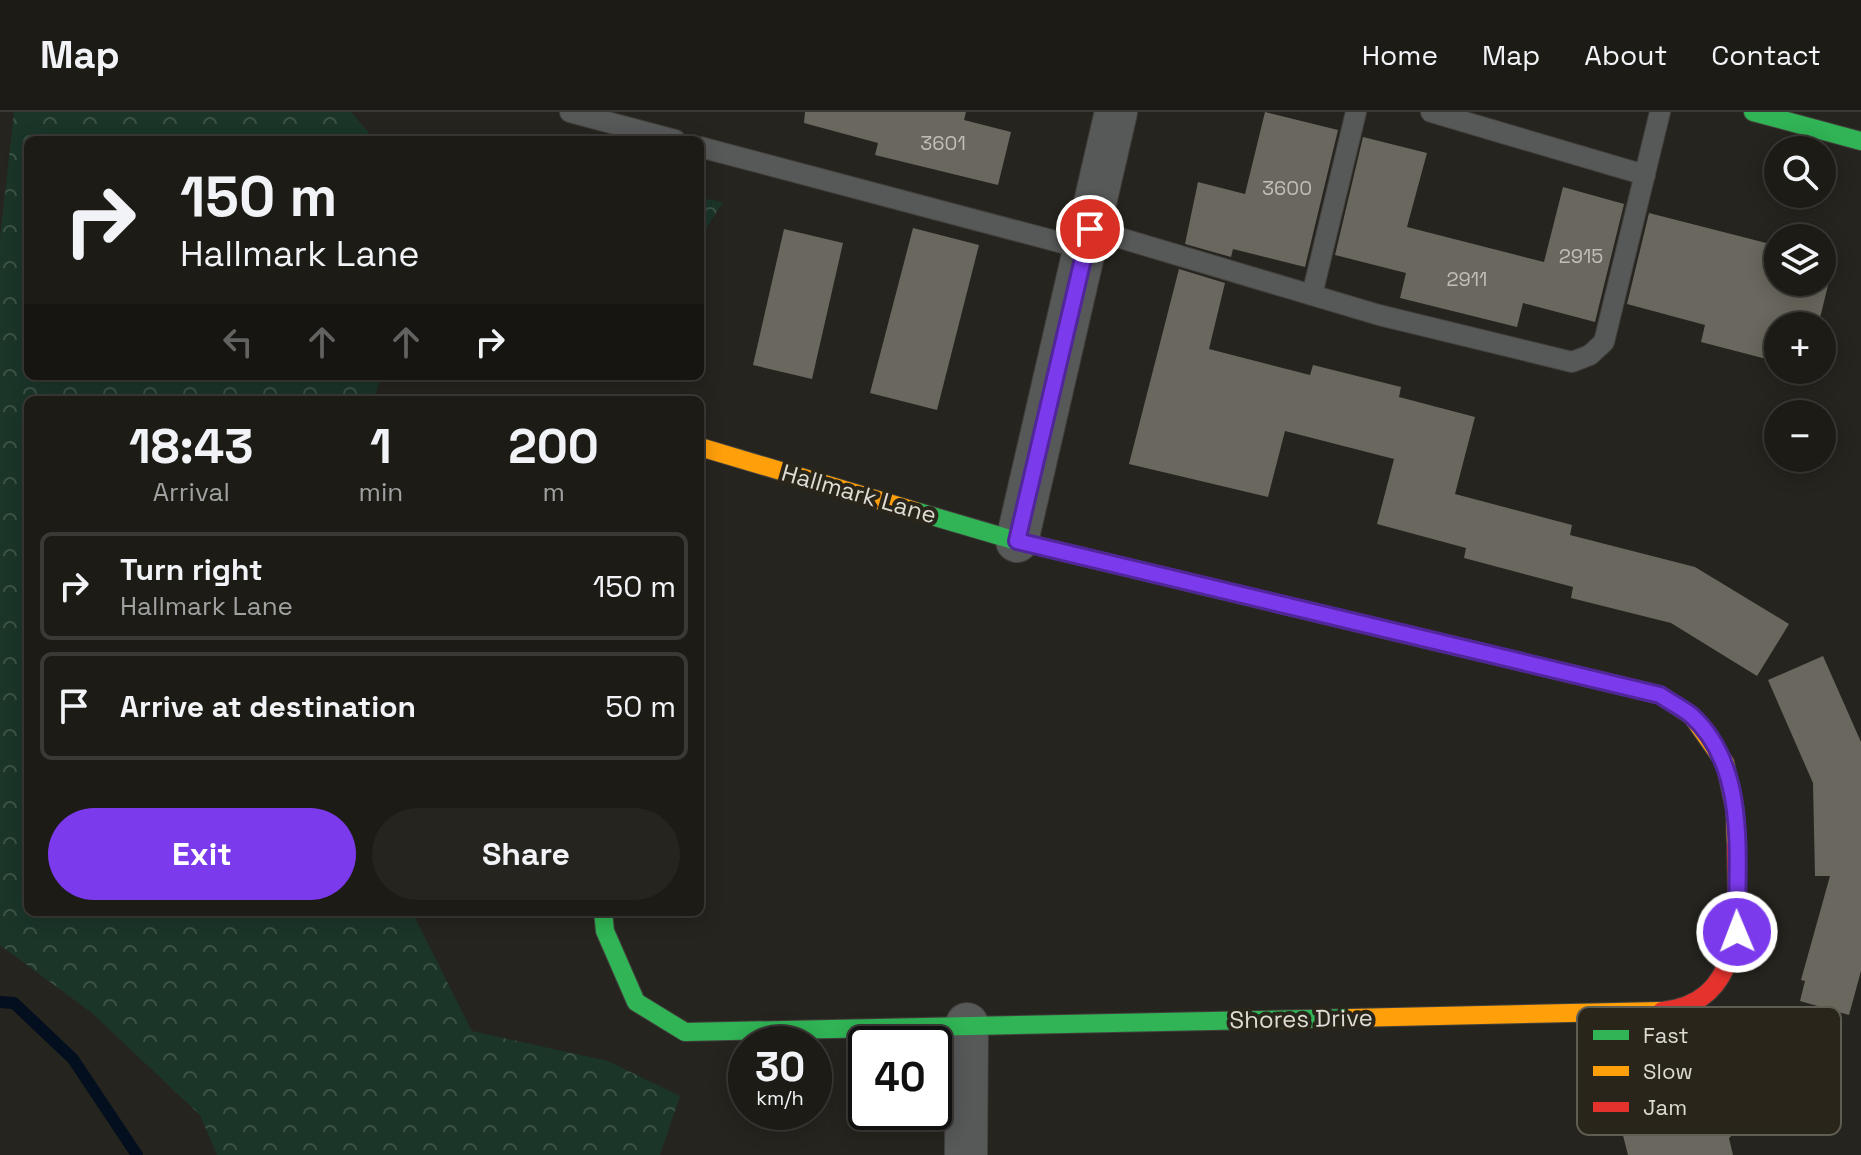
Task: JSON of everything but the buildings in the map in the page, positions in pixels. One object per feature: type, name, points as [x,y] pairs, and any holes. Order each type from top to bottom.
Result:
[{"type":"street","points":[[1017,541],[1116,112]]},
{"type":"street","points":[[1753,112],[1861,141]]},
{"type":"street","name":"Hallmark Lane","points":[[704,448],[1017,541],[1660,695],[1692,716],[1725,763],[1735,810],[1737,932],[1717,987],[1683,1007]]},
{"type":"street","name":"Shores Drive","points":[[603,916],[605,931],[636,1002],[685,1032],[967,1024],[1577,1015]]},
{"type":"street","points":[[966,1155],[967,1024]]},
{"type":"lane","points":[[570,112],[660,136]]},
{"type":"lane","points":[[1312,295],[1356,112]]},
{"type":"lane","points":[[1431,112],[1645,175]]},
{"type":"lane","points":[[704,148],[1087,239],[1572,362],[1590,355],[1604,342],[1660,112]]},
{"type":"green space","points":[[14,112],[351,112],[372,136],[24,136],[24,380],[380,380],[375,396],[24,396],[24,916],[414,916],[472,1031],[608,1061],[680,1096],[660,1155],[217,1155],[200,1115],[92,1013],[0,945],[0,238]]},
{"type":"green space","points":[[704,199],[723,202],[704,232]]},
{"type":"waterway","points":[[0,1002],[14,1003],[73,1059],[137,1155]]},
{"type":"traffic: fast","points":[[1753,112],[1861,141]]},
{"type":"traffic: fast","points":[[915,511],[1017,541],[1442,643]]},
{"type":"traffic: fast","points":[[603,916],[605,931],[636,1002],[685,1032],[1350,1018]]},
{"type":"traffic: slow","points":[[704,448],[915,511]]},
{"type":"traffic: slow","points":[[1442,643],[1660,695],[1692,716],[1725,763],[1735,810],[1736,846]]},
{"type":"traffic: slow","points":[[1350,1018],[1577,1013]]},
{"type":"traffic: jam","points":[[1678,1007],[1690,1004],[1710,990],[1723,972],[1732,949],[1736,924],[1736,846]]},
{"type":"route","points":[[1090,229],[1017,541],[1660,695],[1692,716],[1725,763],[1735,810],[1737,932]]}]
